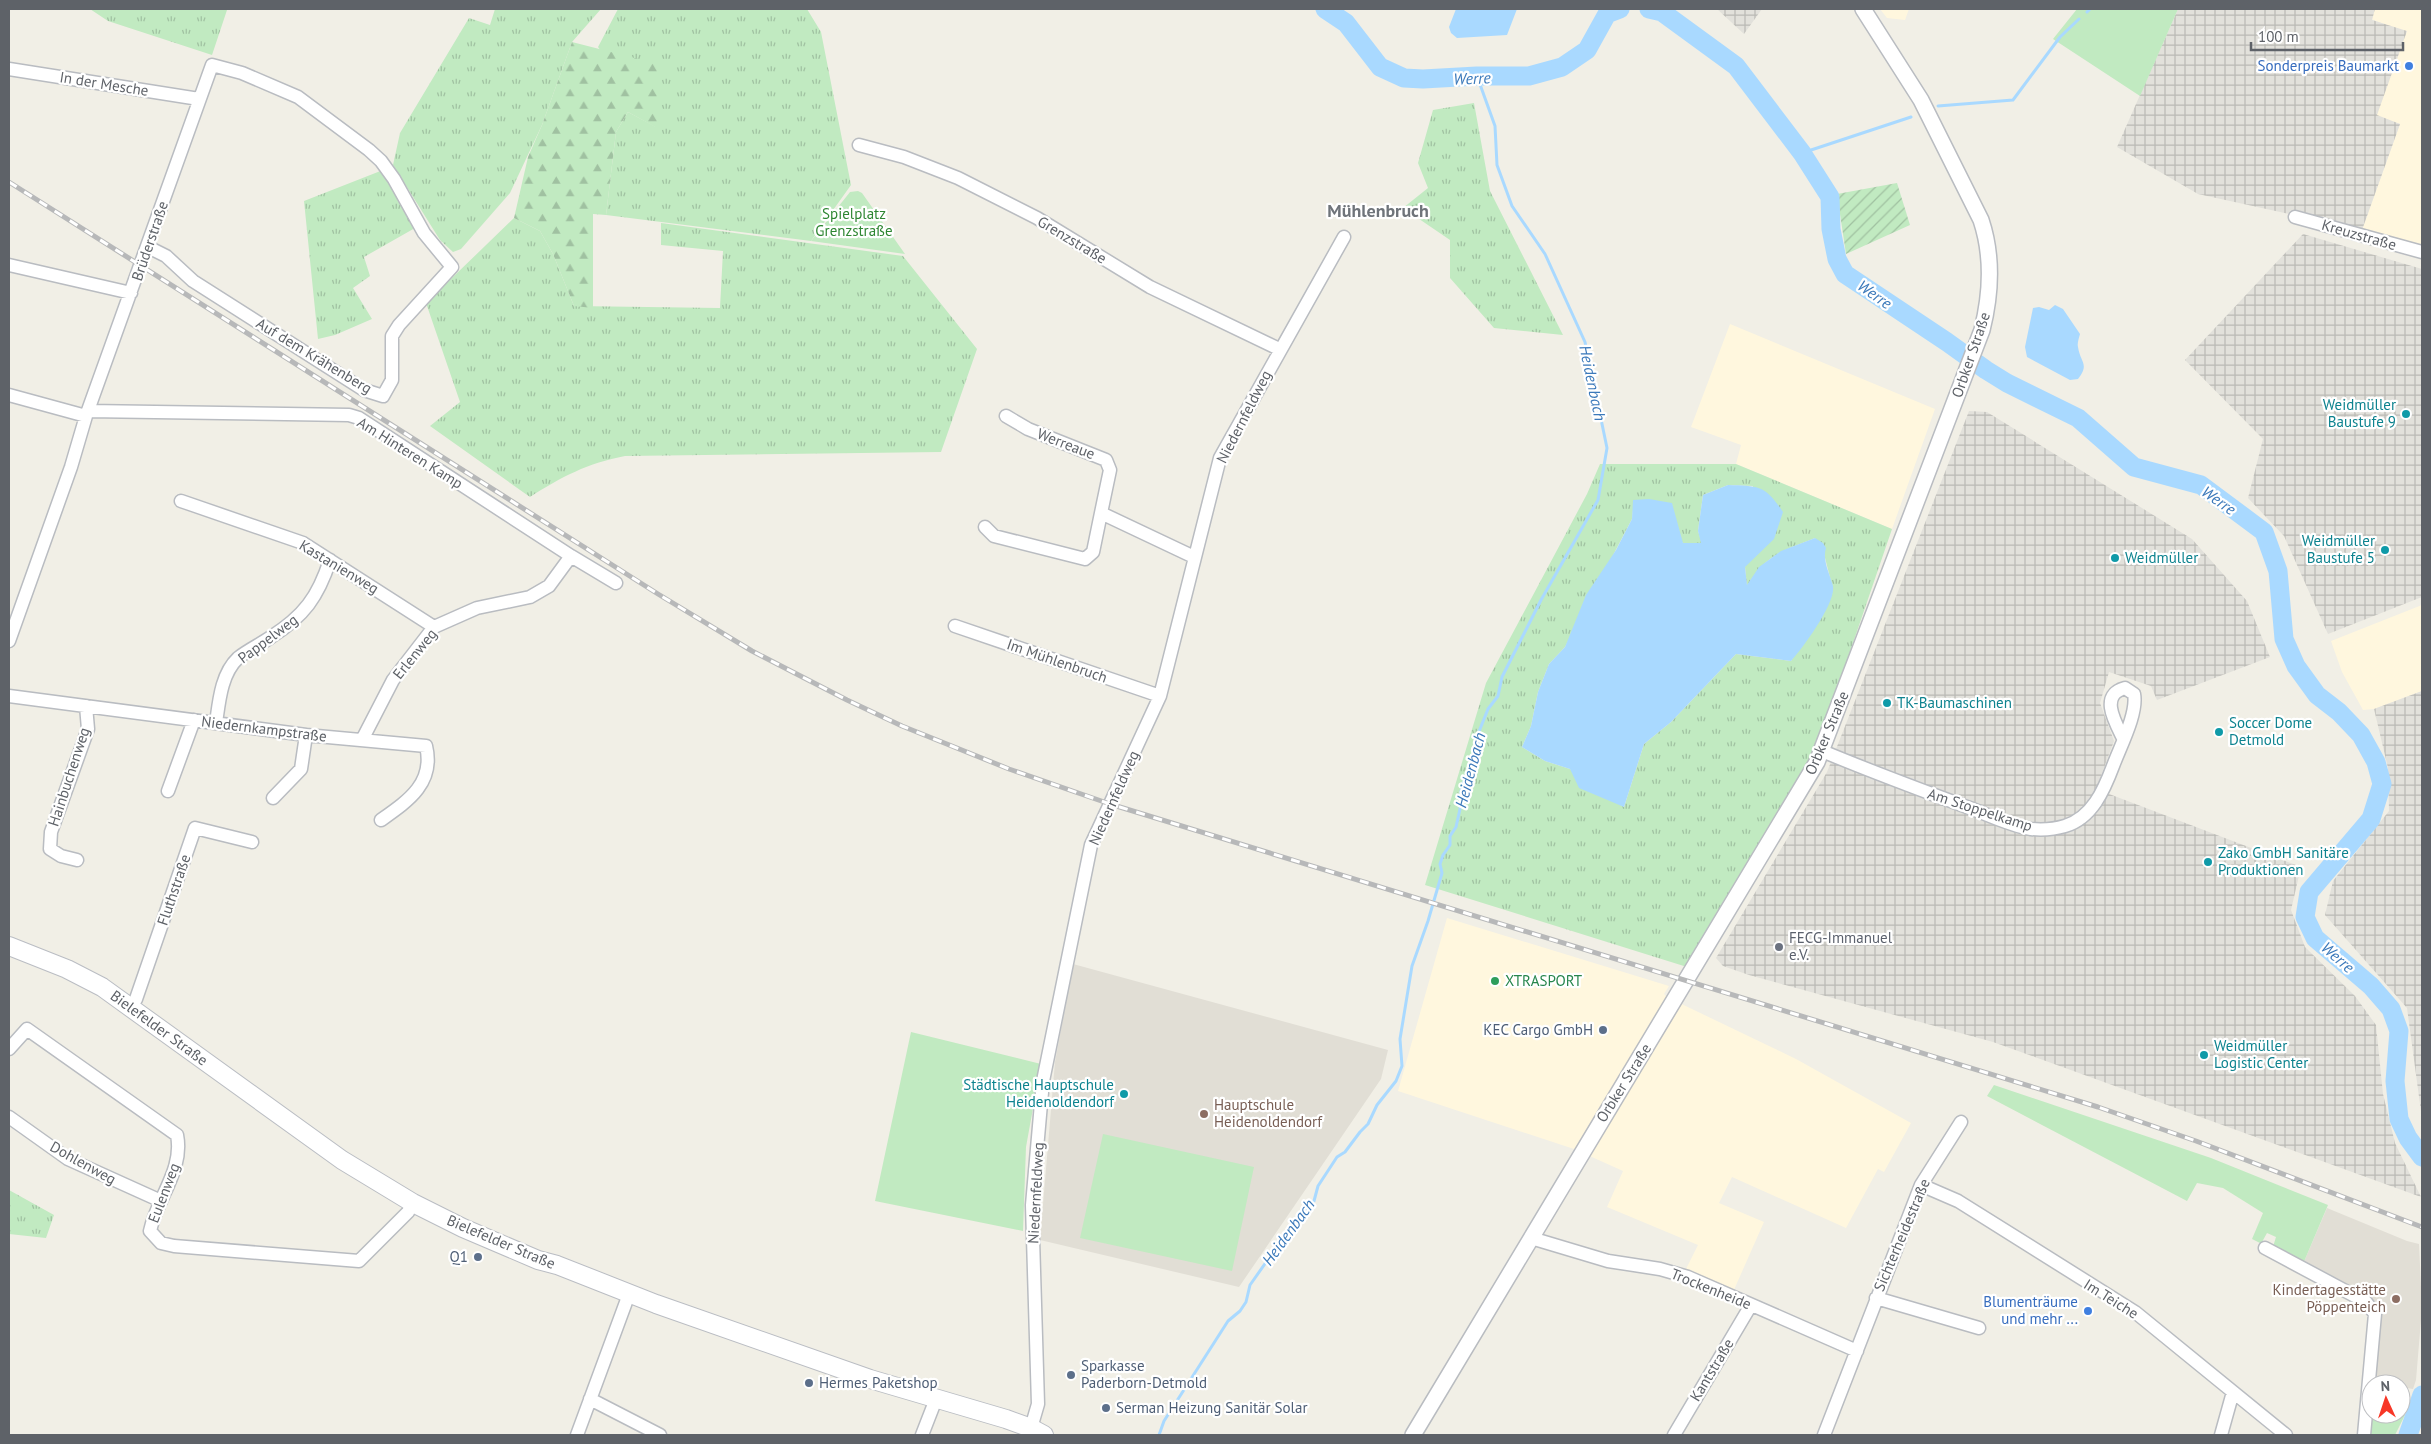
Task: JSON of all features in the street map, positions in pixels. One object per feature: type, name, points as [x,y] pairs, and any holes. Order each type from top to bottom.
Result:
[{"type":"main road","name":"Bielefelder Straße","points":[[9,946],[85,978],[131,1007],[304,1133],[413,1203],[538,1260],[556,1265],[629,1294],[870,1379],[1037,1432]]},
{"type":"street","name":"Orbker Straße","points":[[1413,1435],[1822,750],[1978,342],[1988,301],[1990,278],[1986,234],[1981,220],[1921,100],[1863,9]]},
{"type":"street","name":"Brüderstraße","points":[[9,641],[71,467],[87,414],[212,66]]},
{"type":"street","name":"Auf dem Krähenberg","points":[[148,247],[166,256],[193,281],[356,385],[383,396],[392,380],[392,336],[399,325],[452,267],[424,233],[394,179],[381,161],[369,150],[298,97],[242,73],[212,66]]},
{"type":"street","name":"In der Mesche","points":[[9,68],[199,99]]},
{"type":"street","name":"Grenzstraße","points":[[859,146],[904,157],[958,178],[1037,218],[1150,287],[1279,350]]},
{"type":"street","name":"Kreuzstraße","points":[[2295,218],[2422,252]]},
{"type":"street","name":"Niedernfeldweg","points":[[1037,1432],[1038,1404],[1032,1205],[1044,1075],[1092,845],[1160,696],[1220,458],[1344,237]]},
{"type":"street","points":[[9,265],[132,293]]},
{"type":"street","points":[[9,395],[87,414]]},
{"type":"street","name":"Am Hinteren Kamp","points":[[87,414],[349,415],[359,418],[570,556],[616,583]]},
{"type":"street","name":"Werreaue","points":[[985,527],[994,536],[1085,559],[1093,552],[1102,513],[1110,470],[1106,460],[1028,429],[1006,416]]},
{"type":"street","name":"Kastanienweg","points":[[181,501],[303,543],[434,627]]},
{"type":"street","points":[[1102,513],[1194,557]]},
{"type":"street","name":"Erlenweg","points":[[362,740],[393,680],[434,627],[477,608],[530,597],[549,586],[570,556]]},
{"type":"street","name":"Pappelweg","points":[[216,723],[222,689],[238,659],[288,626],[309,607],[323,582],[330,560]]},
{"type":"street","name":"Im Mühlenbruch","points":[[955,626],[1160,696]]},
{"type":"street","name":"Niedernkampstraße","points":[[9,696],[306,735],[426,746],[428,756],[422,785],[406,804],[381,820]]},
{"type":"street","name":"Hainbuchenweg","points":[[77,860],[61,856],[50,849],[51,832],[88,729],[86,706]]},
{"type":"street","points":[[168,790],[194,720]]},
{"type":"street","points":[[273,798],[301,768],[306,735]]},
{"type":"street","name":"Am Stoppelkamp","points":[[1822,750],[1881,775],[2001,819],[2030,829],[2046,830],[2066,826],[2077,820],[2096,803],[2107,783],[2123,738]]},
{"type":"street","name":"Fluthstraße","points":[[131,1007],[136,999],[195,828],[252,842]]},
{"type":"street","name":"Eulenweg","points":[[9,1050],[27,1028],[177,1135],[178,1158],[150,1231],[161,1243],[174,1246],[351,1262],[359,1261],[408,1212],[413,1203]]},
{"type":"street","name":"Dohlenweg","points":[[9,1117],[68,1159],[161,1201]]},
{"type":"street","name":"Sichterheidestraße","points":[[1824,1435],[1920,1186],[1961,1122]]},
{"type":"street","name":"Im Teiche","points":[[1920,1186],[1958,1201],[2135,1312],[2286,1435]]},
{"type":"street","name":"Trockenheide","points":[[1531,1238],[1608,1261],[1660,1269],[1688,1277],[1857,1351]]},
{"type":"street","points":[[2265,1248],[2366,1302],[2375,1314],[2364,1435]]},
{"type":"street","points":[[578,1435],[629,1294]]},
{"type":"street","name":"Sichterheidestraße","points":[[1876,1298],[1979,1328]]},
{"type":"street","name":"Kantstraße","points":[[1674,1435],[1750,1305]]},
{"type":"street","points":[[2221,1435],[2233,1392]]},
{"type":"street","points":[[590,1399],[660,1435]]},
{"type":"street","points":[[922,1435],[936,1399]]},
{"type":"shaded area","points":[[1717,9],[1762,9],[1744,34]]},
{"type":"shaded area","points":[[1880,9],[1909,9],[1905,20],[1887,18]]},
{"type":"shaded area","points":[[2178,9],[2375,9],[2372,20],[2407,31],[2377,115],[2400,124],[2362,230],[2198,194],[2117,147]]},
{"type":"shaded area","points":[[2375,9],[2422,9],[2422,247],[2362,230],[2400,124],[2376,116],[2406,32],[2371,19]]},
{"type":"shaded area","points":[[2303,234],[2422,269],[2422,597],[2328,634],[2284,536],[2248,498],[2263,439],[2185,360]]},
{"type":"shaded area","points":[[1730,324],[1935,409],[1892,529],[1736,464],[1741,445],[1691,427]]},
{"type":"shaded area","points":[[1969,411],[1987,412],[2192,539],[2247,601],[2270,657],[2157,700],[2151,686],[2109,672],[2100,703],[2114,741],[2096,789],[2301,867],[2291,910],[2305,947],[2355,996],[2376,1025],[2383,1094],[2395,1143],[2421,1197],[1993,1042],[1749,975],[1723,966],[1716,958],[1827,772]]},
{"type":"shaded area","points":[[2422,605],[2422,691],[2374,709],[2363,710],[2342,672],[2331,641]]},
{"type":"shaded area","points":[[2422,691],[2422,1119],[2407,1008],[2325,915],[2333,881],[2389,811],[2388,768],[2374,709]]},
{"type":"shaded area","points":[[1447,918],[1669,986],[1664,994],[1667,997],[1796,1059],[1911,1123],[1884,1172],[1878,1169],[1846,1228],[1732,1177],[1719,1203],[1764,1222],[1733,1292],[1685,1271],[1698,1245],[1607,1207],[1623,1171],[1574,1149],[1398,1091]]},
{"type":"shaded area","name":"Hauptschule Heidenoldendorf","points":[[1073,964],[1388,1050],[1381,1079],[1239,1287],[1040,1240],[1055,1062]]},
{"type":"shaded area","name":"Kindertagesstätte Pöppenteich","points":[[2327,1208],[2407,1241],[2419,1244],[2422,1308],[2416,1380],[2413,1389],[2411,1389],[2411,1374],[2375,1374],[2380,1318],[2303,1264]]},
{"type":"green space","points":[[90,9],[227,10],[212,55],[108,21]]},
{"type":"green space","points":[[495,9],[601,9],[572,42],[542,125],[510,193],[461,249],[453,252],[440,240],[393,165],[400,133],[469,18],[490,25]]},
{"type":"green space","points":[[618,9],[807,9],[821,32],[851,185],[811,241],[606,215],[616,132],[628,112],[656,127],[598,47]]},
{"type":"green space","points":[[2077,9],[2178,9],[2140,96],[2053,39]]},
{"type":"green space","points":[[572,42],[658,64],[657,128],[628,112],[616,132],[606,215],[593,214],[593,308],[574,306],[553,254],[540,231],[514,218],[528,157],[542,125]]},
{"type":"green space","points":[[1474,103],[1490,191],[1563,335],[1494,328],[1450,278],[1450,240],[1403,208],[1428,188],[1418,163],[1433,110]]},
{"type":"green space","points":[[383,170],[415,228],[364,257],[370,276],[353,288],[372,319],[335,335],[318,339],[304,201]]},
{"type":"green space","points":[[1897,183],[1910,225],[1846,254],[1837,194]]},
{"type":"green space","name":"Spielplatz Grenzstraße","points":[[858,191],[862,193],[905,254],[811,241],[850,192]]},
{"type":"green space","points":[[514,218],[540,231],[553,254],[574,306],[720,308],[723,251],[661,245],[661,223],[903,256],[977,349],[941,452],[625,456],[575,472],[530,497],[430,426],[460,402],[426,303]]},
{"type":"green space","points":[[1600,464],[1736,464],[1892,529],[1817,748],[1687,967],[1425,885],[1486,683],[1587,494]],"holes":[[[1728,485],[1753,486],[1745,567],[1747,586],[1761,567],[1776,555],[1815,538],[1824,554],[1833,589],[1791,661],[1736,654],[1671,722],[1644,744],[1624,807],[1570,769],[1545,761],[1522,747],[1531,726],[1538,692],[1549,664],[1565,647],[1632,519],[1634,500],[1683,543],[1702,543],[1698,531],[1703,495]]]},
{"type":"green space","points":[[911,1032],[1041,1064],[1026,1147],[1023,1231],[875,1201]]},
{"type":"green space","points":[[1994,1085],[2211,1158],[2328,1205],[2303,1264],[2272,1250],[2276,1237],[2267,1233],[2260,1243],[2252,1239],[2263,1213],[2223,1188],[2197,1183],[2187,1201],[1987,1096]]},
{"type":"green space","points":[[1103,1134],[1254,1167],[1232,1271],[1080,1238]]},
{"type":"green space","points":[[9,1190],[54,1215],[46,1238],[9,1234]]},
{"type":"green space","points":[[2370,1424],[2400,1424],[2395,1435],[2368,1435]]},
{"type":"water","points":[[1456,9],[1517,9],[1507,35],[1457,38],[1451,33],[1449,27]]},
{"type":"water","points":[[2055,305],[2063,309],[2080,334],[2078,345],[2084,366],[2082,374],[2078,379],[2070,380],[2027,357],[2025,347],[2033,308],[2039,307],[2049,310]]},
{"type":"water","points":[[1728,485],[1760,489],[1777,503],[1783,512],[1774,539],[1745,567],[1747,585],[1759,567],[1781,551],[1815,538],[1823,543],[1826,548],[1826,562],[1833,586],[1833,594],[1818,625],[1791,661],[1736,654],[1671,722],[1644,744],[1624,807],[1579,788],[1570,769],[1545,761],[1522,747],[1531,726],[1538,692],[1549,664],[1565,647],[1586,595],[1616,550],[1632,519],[1633,500],[1649,499],[1672,503],[1683,543],[1701,543],[1698,531],[1703,495]]},
{"type":"waterway","name":"Werre","points":[[1325,9],[1346,23],[1380,67],[1404,78],[1423,79],[1529,76],[1562,67],[1587,50],[1607,14],[1620,9]]},
{"type":"waterway","name":"Werre","points":[[1649,9],[1662,12],[1736,66],[1802,153],[1830,197],[1831,229],[1837,259],[1845,274],[2007,383],[2078,418],[2134,467],[2201,485],[2264,532],[2278,571],[2284,639],[2296,666],[2317,695],[2339,712],[2361,735],[2376,762],[2382,784],[2371,819],[2309,892],[2305,917],[2315,938],[2371,986],[2391,1009],[2399,1031],[2395,1081],[2399,1119],[2408,1138],[2422,1157]]},
{"type":"waterway","points":[[2087,12],[2090,9]]},
{"type":"waterway","points":[[1938,106],[2013,100],[2060,37],[2079,19]]},
{"type":"waterway","name":"Heidenbach","points":[[1159,1435],[1164,1421],[1228,1321],[1240,1311],[1246,1302],[1250,1285],[1300,1214],[1314,1201],[1318,1186],[1337,1157],[1345,1152],[1368,1124],[1377,1105],[1396,1081],[1402,1066],[1400,1039],[1412,966],[1442,873],[1440,864],[1443,855],[1450,845],[1450,836],[1456,827],[1461,791],[1468,769],[1475,760],[1478,748],[1478,734],[1488,709],[1498,696],[1502,677],[1541,600],[1598,500],[1607,448],[1585,342],[1545,254],[1512,206],[1497,165],[1495,126],[1477,76]]},
{"type":"waterway","points":[[1802,153],[1911,117]]},
{"type":"waterway","points":[[2408,1435],[2422,1395]]},
{"type":"railway","points":[[9,182],[658,594],[752,651],[902,726],[1009,769],[1110,804],[2098,1107],[2196,1141],[2422,1227]]},
{"type":"place","name":"Sonderpreis Baumarkt","points":[[2409,66]]},
{"type":"place","name":"Weidmüller Baustufe 9","points":[[2406,414]]},
{"type":"place","name":"Weidmüller Baustufe 5","points":[[2385,550]]},
{"type":"place","name":"Weidmüller","points":[[2115,558]]},
{"type":"place","name":"TK-Baumaschinen","points":[[1887,703]]},
{"type":"place","name":"Soccer Dome Detmold","points":[[2219,732]]},
{"type":"place","name":"Zako GmbH Sanitäre Produktionen","points":[[2208,862]]},
{"type":"place","name":"FECG-Immanuel e.V.","points":[[1779,947]]},
{"type":"place","name":"XTRASPORT","points":[[1495,981]]},
{"type":"place","name":"KEC Cargo GmbH","points":[[1603,1030]]},
{"type":"place","name":"Weidmüller Logistic Center","points":[[2204,1055]]},
{"type":"place","name":"Städtische Hauptschule Heidenoldendorf","points":[[1124,1094]]},
{"type":"place","name":"Hauptschule Heidenoldendorf","points":[[1204,1114]]},
{"type":"place","name":"Q1","points":[[478,1257]]},
{"type":"place","name":"Kindertagesstätte Pöppenteich","points":[[2396,1299]]},
{"type":"place","name":"Blumenträume und mehr ...","points":[[2088,1311]]},
{"type":"place","name":"Sparkasse Paderborn-Detmold","points":[[1071,1375]]},
{"type":"place","name":"Hermes Paketshop","points":[[809,1383]]},
{"type":"place","name":"Serman Heizung Sanitär Solar","points":[[1106,1408]]},
{"type":"district","name":"Mühlenbruch","points":[[1378,211]]}]
